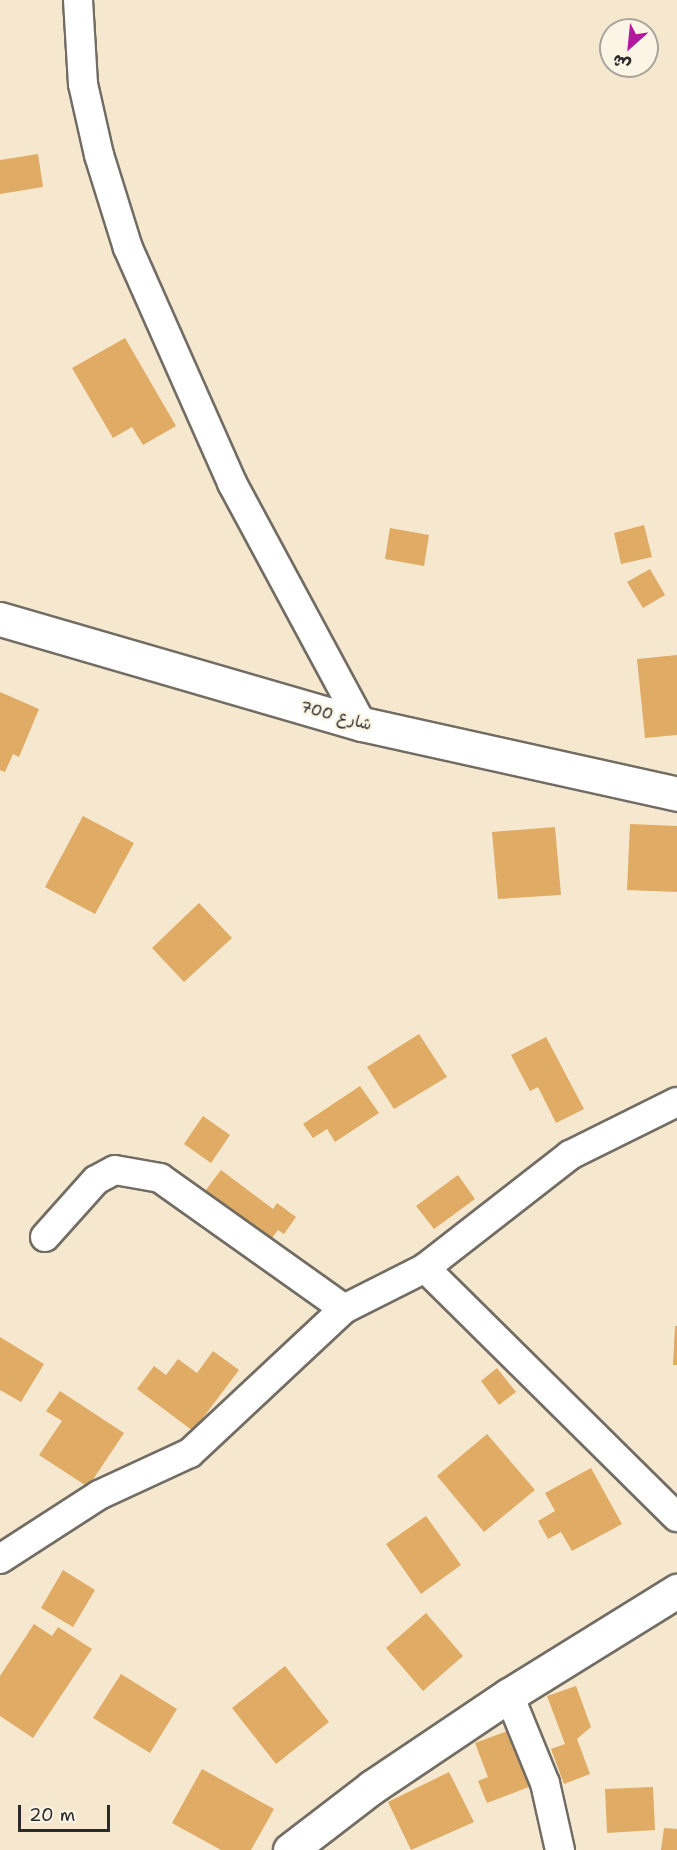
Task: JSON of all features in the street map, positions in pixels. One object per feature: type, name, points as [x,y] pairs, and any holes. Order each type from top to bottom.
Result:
[{"type":"main road","name":"شارع 700","points":[[0,619],[362,724],[677,794]]},
{"type":"main road","points":[[290,1850],[372,1787],[509,1695],[677,1591]]},
{"type":"street","points":[[78,0],[83,84],[99,155],[128,248],[232,483],[362,724]]},
{"type":"street","points":[[0,1559],[99,1495],[190,1453],[344,1309],[426,1268],[570,1155],[677,1102]]},
{"type":"street","points":[[45,1237],[96,1180],[115,1170],[160,1178],[344,1309]]},
{"type":"street","points":[[426,1268],[677,1517]]},
{"type":"street","points":[[509,1695],[545,1782],[560,1850]]},
{"type":"building","points":[[38,154],[43,187],[0,194],[0,160]]},
{"type":"building","points":[[125,338],[176,426],[143,445],[132,427],[113,438],[72,368]]},
{"type":"building","points":[[644,525],[652,557],[621,564],[614,533]]},
{"type":"building","points":[[390,528],[429,535],[424,566],[385,559]]},
{"type":"building","points":[[650,569],[665,595],[643,608],[627,582]]},
{"type":"building","points":[[677,655],[677,735],[645,738],[637,659]]},
{"type":"building","points":[[0,692],[39,709],[19,757],[13,754],[5,772],[0,770]]},
{"type":"building","points":[[83,816],[134,843],[95,914],[45,887]]},
{"type":"building","points":[[630,824],[677,826],[677,892],[627,890]]},
{"type":"building","points":[[555,827],[561,895],[498,899],[492,832]]},
{"type":"building","points":[[199,903],[232,938],[184,982],[152,948]]},
{"type":"building","points":[[419,1034],[447,1077],[394,1109],[367,1067]]},
{"type":"building","points":[[546,1037],[584,1109],[556,1123],[538,1087],[530,1091],[511,1055]]},
{"type":"building","points":[[360,1086],[379,1113],[335,1142],[327,1129],[313,1138],[303,1124]]},
{"type":"building","points":[[203,1116],[230,1135],[211,1163],[184,1144]]},
{"type":"building","points":[[221,1170],[273,1209],[277,1203],[296,1217],[284,1234],[278,1230],[267,1244],[202,1195]]},
{"type":"building","points":[[458,1175],[475,1199],[434,1229],[416,1206]]},
{"type":"building","points":[[675,1326],[677,1326],[677,1365],[673,1365]]},
{"type":"building","points":[[0,1337],[44,1364],[21,1402],[0,1390]]},
{"type":"building","points":[[213,1351],[239,1370],[193,1431],[137,1389],[154,1366],[166,1375],[178,1359],[197,1373]]},
{"type":"building","points":[[497,1368],[516,1392],[499,1405],[481,1381]]},
{"type":"building","points":[[60,1391],[124,1433],[88,1487],[39,1455],[62,1421],[46,1411]]},
{"type":"building","points":[[487,1434],[535,1490],[484,1532],[437,1476]]},
{"type":"building","points":[[591,1468],[622,1524],[572,1551],[561,1532],[548,1539],[538,1521],[555,1511],[545,1493]]},
{"type":"building","points":[[426,1516],[461,1565],[421,1594],[386,1544]]},
{"type":"building","points":[[63,1570],[95,1590],[73,1627],[41,1608]]},
{"type":"building","points":[[426,1613],[463,1656],[423,1691],[386,1648]]},
{"type":"building","points":[[34,1624],[52,1636],[58,1627],[92,1649],[33,1738],[0,1716],[0,1676]]},
{"type":"building","points":[[285,1666],[329,1722],[276,1764],[232,1708]]},
{"type":"building","points":[[121,1674],[177,1709],[150,1753],[93,1718]]},
{"type":"building","points":[[576,1686],[591,1727],[577,1739],[590,1774],[564,1784],[551,1749],[565,1744],[547,1696]]},
{"type":"building","points":[[513,1729],[534,1785],[487,1803],[478,1781],[488,1777],[475,1743]]},
{"type":"building","points":[[202,1769],[274,1809],[251,1850],[221,1850],[172,1823]]},
{"type":"building","points":[[449,1772],[474,1822],[411,1850],[388,1802]]},
{"type":"building","points":[[653,1787],[655,1830],[607,1833],[605,1789]]},
{"type":"building","points":[[664,1828],[677,1829],[677,1850],[661,1850]]}]
